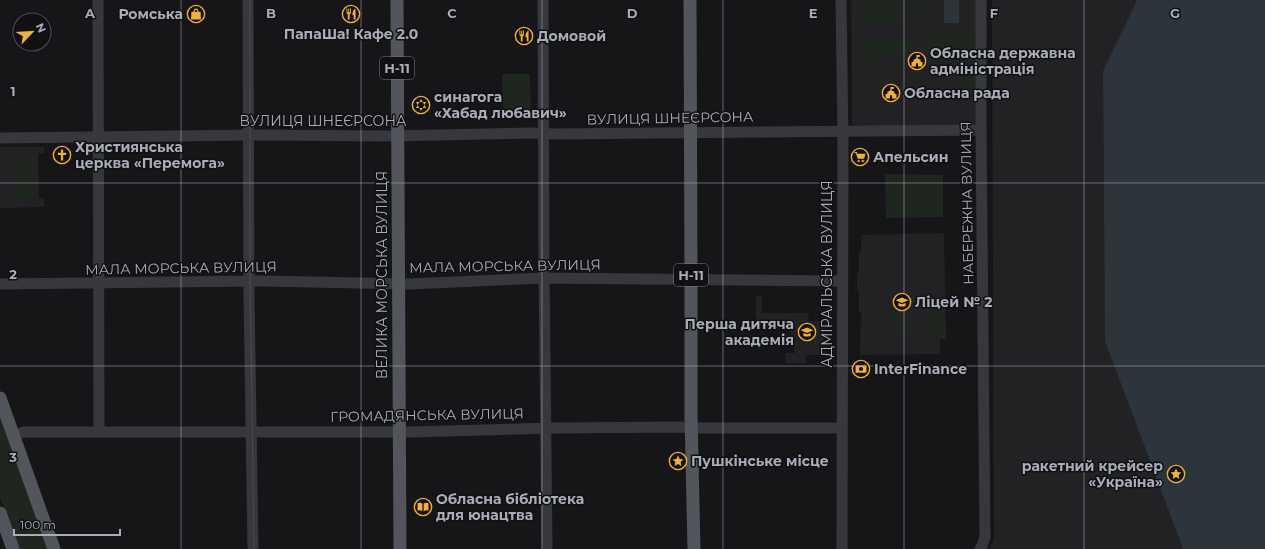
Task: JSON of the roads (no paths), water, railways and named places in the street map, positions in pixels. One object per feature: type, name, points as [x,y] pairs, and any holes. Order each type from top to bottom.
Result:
[{"type":"main road","name":"ВЕЛИКА МОРСЬКА ВУЛИЦЯ","points":[[397,0],[400,549]]},
{"type":"main road","name":"Н-11","points":[[690,0],[692,279],[691,428],[694,549]]},
{"type":"main road","points":[[0,398],[54,549]]},
{"type":"main road","points":[[0,513],[13,549]]},
{"type":"street","points":[[98,0],[99,432]]},
{"type":"street","points":[[248,0],[248,281],[253,549]]},
{"type":"street","points":[[543,0],[547,549]]},
{"type":"street","name":"АДМІРАЛЬСЬКА ВУЛИЦЯ","points":[[841,0],[842,549]]},
{"type":"street","name":"НАБЕРЕЖНА ВУЛИЦЯ","points":[[980,549],[985,537],[981,0]]},
{"type":"street","name":"ВУЛИЦЯ ШНЕЄРСОНА","points":[[0,138],[248,135],[398,136],[544,133],[981,130]]},
{"type":"street","name":"МАЛА МОРСЬКА ВУЛИЦЯ","points":[[0,284],[248,281],[398,284],[544,278],[842,281]]},
{"type":"street","name":"ГРОМАДЯНСЬКА ВУЛИЦЯ","points":[[13,436],[24,432],[399,432],[680,426],[691,428],[841,428]]},
{"type":"tram line","points":[[250,0],[250,270],[254,549]]},
{"type":"place","name":"Ромська","points":[[196,14]]},
{"type":"place","name":"ПапаШа! Кафе 2.0","points":[[351,14]]},
{"type":"place","name":"Домовой","points":[[524,36]]},
{"type":"place","name":"Обласна державна адміністрація","points":[[917,61]]},
{"type":"place","name":"Обласна рада","points":[[891,93]]},
{"type":"place","name":"синагога «Хабад любавич»","points":[[421,105]]},
{"type":"place","name":"Християнська церква «Перемога»","points":[[62,155]]},
{"type":"place","name":"Апельсин","points":[[860,157]]},
{"type":"place","name":"Ліцей № 2","points":[[902,302]]},
{"type":"place","name":"Перша дитяча академія","points":[[807,332]]},
{"type":"place","name":"InterFinance","points":[[861,369]]},
{"type":"place","name":"Пушкінське місце","points":[[678,461]]},
{"type":"place","name":"ракетний крейсер «Україна»","points":[[1176,474]]},
{"type":"place","name":"Обласна бібліотека для юнацтва","points":[[423,507]]}]
